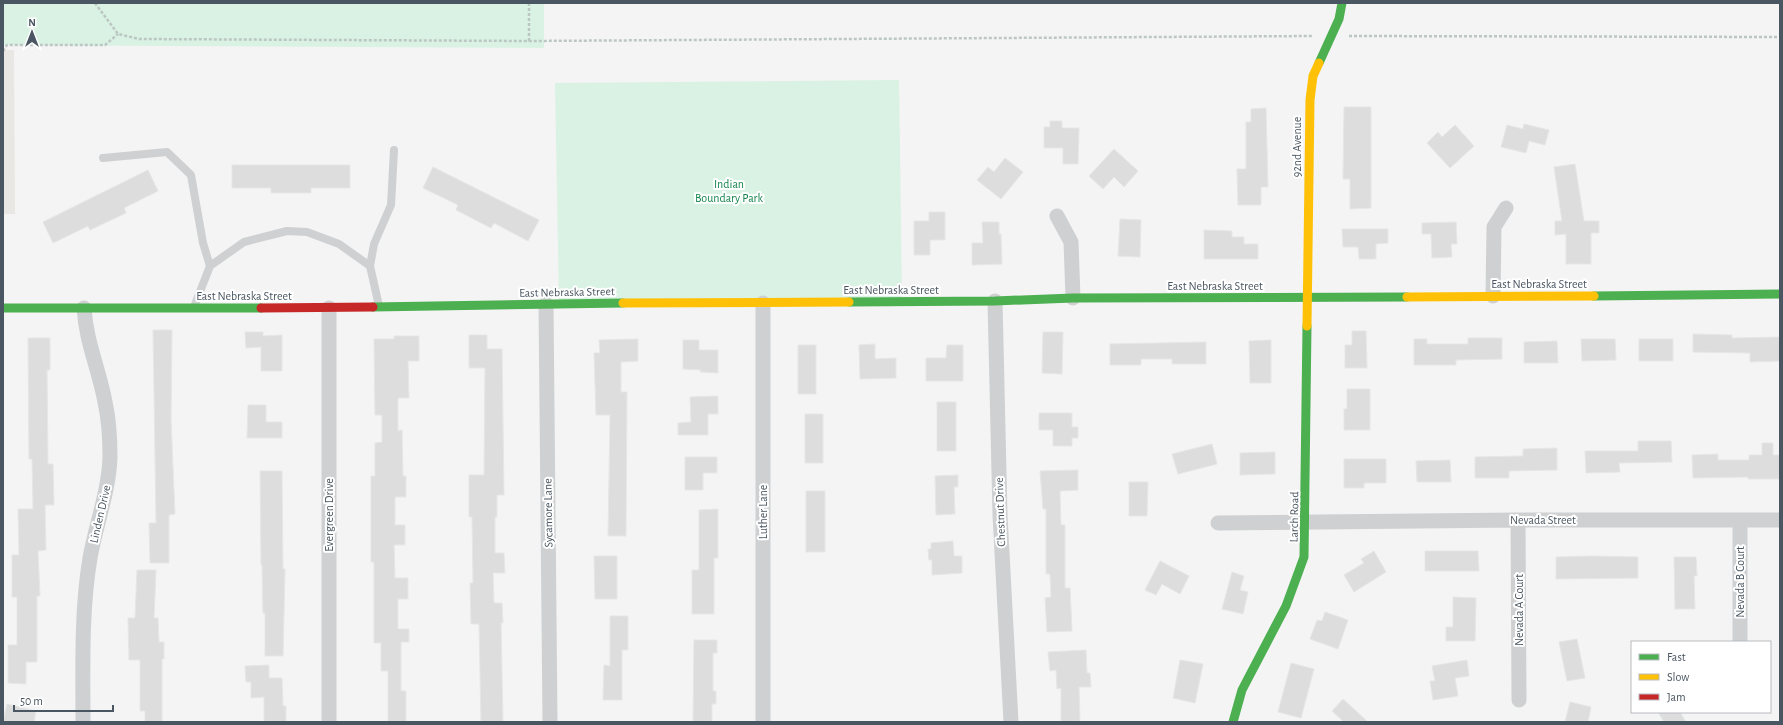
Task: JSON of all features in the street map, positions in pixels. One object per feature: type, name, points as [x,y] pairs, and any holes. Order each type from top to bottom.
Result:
[{"type":"street","name":"92nd Avenue","points":[[1308,298],[1310,100],[1313,76],[1339,20],[1342,3]]},
{"type":"street","points":[[1493,296],[1494,227],[1506,208]]},
{"type":"street","points":[[1057,216],[1071,242],[1073,298]]},
{"type":"street","name":"East Nebraska Street","points":[[3,308],[329,308],[546,304],[996,302],[1073,298],[1308,298],[1780,294]]},
{"type":"street","name":"Larch Road","points":[[1233,722],[1242,690],[1286,606],[1304,557],[1306,523],[1308,298]]},
{"type":"street","name":"Chestnut Drive","points":[[996,302],[1000,515],[1011,722]]},
{"type":"street","name":"Luther Lane","points":[[763,303],[763,722]]},
{"type":"street","name":"Sycamore Lane","points":[[546,304],[550,722]]},
{"type":"street","name":"Linden Drive","points":[[83,722],[83,657],[86,589],[90,557],[108,476],[110,458],[107,412],[85,329],[84,308]]},
{"type":"street","name":"Evergreen Drive","points":[[329,308],[329,722]]},
{"type":"street","name":"Nevada Street","points":[[1218,523],[1518,520],[1780,520]]},
{"type":"street","name":"Nevada A Court","points":[[1518,520],[1519,700]]},
{"type":"street","name":"Nevada B Court","points":[[1740,521],[1740,641]]},
{"type":"lane","points":[[380,307],[370,266],[374,244],[391,205],[394,150]]},
{"type":"lane","points":[[103,158],[167,152],[191,175],[203,243],[210,266]]},
{"type":"lane","points":[[194,308],[210,266],[244,242],[287,231],[307,232],[339,244],[370,266]]},
{"type":"path","points":[[95,3],[118,34],[139,39],[529,42],[1318,36]]},
{"type":"path","points":[[529,3],[529,42]]},
{"type":"path","points":[[3,50],[7,45],[105,44],[118,34]]},
{"type":"path","points":[[1346,36],[1780,37]]},
{"type":"shaded area","points":[[3,50],[14,50],[15,214],[3,214]]},
{"type":"green space","points":[[3,3],[544,3],[544,48],[3,45]]},
{"type":"green space","name":"Indian Boundary Park","points":[[899,80],[902,298],[559,301],[555,83]]},
{"type":"building","points":[[1344,107],[1371,107],[1371,208],[1350,209],[1350,179],[1343,179]]},
{"type":"building","points":[[1266,108],[1268,187],[1261,187],[1261,205],[1238,205],[1237,169],[1246,169],[1246,122],[1251,122],[1251,109]]},
{"type":"building","points":[[1050,121],[1062,121],[1062,128],[1079,128],[1078,164],[1063,164],[1063,148],[1044,148],[1044,127],[1050,127]]},
{"type":"building","points":[[1524,124],[1549,130],[1545,145],[1529,141],[1526,153],[1501,147],[1507,125],[1523,129]]},
{"type":"building","points":[[1455,125],[1474,146],[1450,168],[1427,143],[1438,132],[1442,137]]},
{"type":"building","points":[[1114,149],[1138,171],[1124,187],[1114,177],[1103,189],[1089,176]]},
{"type":"building","points":[[1005,158],[1023,172],[1001,199],[977,180],[988,167],[994,172]]},
{"type":"building","points":[[1575,164],[1584,221],[1599,221],[1599,233],[1591,233],[1591,264],[1566,264],[1566,234],[1555,235],[1555,221],[1562,221],[1554,167]]},
{"type":"building","points":[[232,165],[350,165],[350,188],[311,188],[311,193],[271,193],[271,188],[232,188]]},
{"type":"building","points":[[433,167],[539,220],[528,241],[494,223],[491,228],[456,210],[458,205],[423,188]]},
{"type":"building","points":[[148,170],[158,191],[124,208],[126,213],[90,230],[88,226],[53,243],[43,222]]},
{"type":"building","points":[[929,212],[945,212],[945,240],[930,240],[930,255],[914,255],[914,221],[929,221]]},
{"type":"building","points":[[1120,219],[1141,220],[1140,257],[1118,256]]},
{"type":"building","points":[[982,222],[999,222],[1002,264],[972,265],[972,243],[983,243]]},
{"type":"building","points":[[1456,222],[1457,244],[1451,244],[1452,257],[1432,258],[1431,234],[1422,234],[1422,223]]},
{"type":"building","points":[[1342,229],[1388,229],[1388,243],[1376,244],[1376,259],[1359,259],[1358,247],[1343,247]]},
{"type":"building","points":[[1204,230],[1232,231],[1232,237],[1244,237],[1244,244],[1258,244],[1258,259],[1204,259]]},
{"type":"building","points":[[153,330],[172,330],[171,419],[175,514],[169,515],[169,563],[150,563],[149,523],[156,523]]},
{"type":"building","points":[[1352,331],[1366,331],[1367,368],[1345,368],[1345,345],[1352,345]]},
{"type":"building","points":[[245,332],[263,332],[263,336],[282,335],[282,371],[261,371],[261,347],[246,348]]},
{"type":"building","points":[[1043,332],[1063,332],[1062,374],[1042,373]]},
{"type":"building","points":[[1693,334],[1732,335],[1732,338],[1780,337],[1780,361],[1750,362],[1750,353],[1693,352]]},
{"type":"building","points":[[469,335],[487,335],[487,349],[502,349],[504,495],[497,495],[497,517],[495,517],[495,553],[504,553],[505,573],[493,573],[494,603],[502,603],[503,722],[481,722],[479,624],[471,624],[470,583],[473,583],[472,517],[469,517],[469,475],[484,475],[485,368],[469,368]]},
{"type":"building","points":[[394,336],[419,336],[419,361],[408,361],[409,398],[398,398],[398,431],[402,430],[403,476],[406,476],[406,497],[395,497],[395,525],[405,525],[405,545],[394,545],[395,578],[408,578],[408,599],[398,599],[398,629],[409,629],[409,642],[401,642],[401,691],[406,691],[406,722],[388,722],[388,671],[381,671],[381,643],[374,643],[374,562],[371,562],[371,476],[375,476],[375,443],[382,442],[382,415],[375,415],[374,339],[394,339]]},
{"type":"building","points":[[28,338],[50,338],[50,370],[47,370],[48,464],[53,464],[54,505],[45,505],[46,550],[38,551],[40,596],[37,596],[37,662],[26,662],[26,684],[8,683],[8,645],[17,645],[17,597],[12,597],[12,555],[19,555],[18,509],[33,509],[32,459],[29,459]]},
{"type":"building","points":[[1468,338],[1502,338],[1502,359],[1456,360],[1456,365],[1414,365],[1414,339],[1427,339],[1427,344],[1468,344]]},
{"type":"building","points":[[638,339],[638,361],[621,362],[621,392],[627,392],[626,536],[608,536],[610,415],[596,415],[594,353],[600,353],[599,340]]},
{"type":"building","points":[[1581,339],[1615,339],[1616,360],[1582,361]]},
{"type":"building","points":[[1639,339],[1673,339],[1673,361],[1639,361]]},
{"type":"building","points":[[683,340],[699,340],[699,350],[718,350],[718,373],[683,369]]},
{"type":"building","points":[[1271,340],[1271,383],[1250,383],[1249,341]]},
{"type":"building","points":[[1557,341],[1558,363],[1524,363],[1524,342]]},
{"type":"building","points":[[1206,342],[1206,364],[1172,364],[1172,359],[1141,359],[1141,365],[1110,365],[1110,344]]},
{"type":"building","points":[[875,344],[875,359],[896,358],[896,378],[860,379],[859,345]]},
{"type":"building","points":[[798,345],[816,345],[816,394],[798,394]]},
{"type":"building","points":[[947,345],[963,345],[963,381],[926,381],[926,358],[946,358]]},
{"type":"building","points":[[1347,389],[1370,389],[1370,430],[1344,430],[1344,409],[1347,409]]},
{"type":"building","points":[[718,396],[718,414],[708,414],[708,435],[678,435],[678,423],[691,422],[690,397]]},
{"type":"building","points":[[937,402],[956,402],[956,451],[937,451]]},
{"type":"building","points":[[248,405],[266,405],[266,422],[282,422],[282,438],[247,438]]},
{"type":"building","points":[[1039,413],[1072,413],[1072,427],[1078,427],[1078,438],[1072,438],[1072,446],[1053,446],[1053,430],[1039,430]]},
{"type":"building","points":[[805,414],[823,414],[823,463],[805,463]]},
{"type":"building","points":[[1638,441],[1671,441],[1672,462],[1619,463],[1620,472],[1586,473],[1585,451],[1638,451]]},
{"type":"building","points":[[1762,443],[1773,443],[1773,455],[1780,455],[1780,479],[1748,479],[1748,477],[1693,478],[1692,455],[1718,454],[1718,460],[1749,460],[1749,455],[1762,455]]},
{"type":"building","points":[[1212,444],[1217,464],[1178,474],[1172,454]]},
{"type":"building","points":[[1557,448],[1557,470],[1509,471],[1509,478],[1475,478],[1475,457],[1523,456],[1523,449]]},
{"type":"building","points":[[1275,452],[1275,474],[1240,475],[1240,453]]},
{"type":"building","points":[[685,457],[717,457],[717,473],[703,473],[703,490],[685,490]]},
{"type":"building","points":[[1344,459],[1386,459],[1386,483],[1364,483],[1364,488],[1344,488]]},
{"type":"building","points":[[1450,460],[1451,482],[1417,482],[1416,461]]},
{"type":"building","points":[[1078,470],[1078,490],[1060,491],[1061,525],[1065,525],[1065,588],[1070,588],[1072,631],[1047,632],[1045,598],[1051,597],[1050,574],[1046,574],[1046,509],[1043,509],[1040,471]]},
{"type":"building","points":[[260,471],[282,471],[283,569],[285,569],[283,656],[265,656],[265,613],[263,613],[261,565]]},
{"type":"building","points":[[958,475],[958,487],[954,487],[955,514],[936,515],[935,476]]},
{"type":"building","points":[[1129,482],[1148,482],[1147,516],[1129,516]]},
{"type":"building","points":[[806,491],[825,491],[825,552],[806,552]]},
{"type":"building","points":[[718,509],[718,558],[714,558],[714,614],[692,614],[692,570],[699,570],[699,510]]},
{"type":"building","points":[[953,541],[954,556],[962,556],[962,573],[932,575],[932,560],[929,560],[928,549],[931,549],[931,543]]},
{"type":"building","points":[[1374,551],[1386,572],[1354,592],[1344,575],[1364,563],[1361,559]]},
{"type":"building","points":[[1425,551],[1478,551],[1479,571],[1425,571]]},
{"type":"building","points":[[594,556],[617,556],[617,599],[595,599]]},
{"type":"building","points":[[1556,557],[1638,557],[1638,578],[1556,579]]},
{"type":"building","points":[[1674,557],[1696,557],[1697,576],[1694,576],[1695,609],[1675,609]]},
{"type":"building","points":[[1160,561],[1189,576],[1180,594],[1162,584],[1156,595],[1145,590]]},
{"type":"building","points":[[137,570],[156,570],[154,618],[158,618],[159,642],[164,642],[164,659],[162,659],[162,722],[145,722],[145,711],[140,711],[140,660],[129,660],[128,618],[135,618]]},
{"type":"building","points":[[1232,572],[1244,576],[1240,590],[1248,592],[1243,614],[1222,609]]},
{"type":"building","points":[[1453,597],[1476,598],[1475,641],[1446,641],[1446,627],[1453,627]]},
{"type":"building","points":[[1325,612],[1348,620],[1338,649],[1310,639],[1317,620],[1322,621]]},
{"type":"building","points":[[610,616],[628,616],[628,650],[622,650],[622,700],[603,700],[604,665],[610,666]]},
{"type":"building","points":[[1577,639],[1585,678],[1567,681],[1559,642]]},
{"type":"building","points":[[694,640],[717,640],[717,653],[713,653],[713,691],[716,691],[716,704],[712,704],[712,722],[693,722]]},
{"type":"building","points":[[1086,650],[1087,673],[1090,673],[1091,687],[1079,687],[1080,722],[1061,722],[1061,688],[1057,689],[1056,670],[1050,671],[1048,652]]},
{"type":"building","points":[[1180,660],[1203,664],[1195,703],[1173,698]]},
{"type":"building","points":[[1467,660],[1469,676],[1455,678],[1458,696],[1433,700],[1430,681],[1435,681],[1432,666]]},
{"type":"building","points":[[1291,663],[1314,669],[1301,718],[1278,712]]},
{"type":"building","points":[[269,665],[269,678],[282,678],[283,706],[286,706],[286,722],[264,722],[264,697],[251,698],[251,682],[246,682],[245,666]]},
{"type":"building","points":[[1343,699],[1368,722],[1344,722],[1332,711]]},
{"type":"building","points":[[1570,702],[1591,707],[1588,722],[1565,722]]},
{"type":"building","points":[[7,704],[36,711],[34,722],[3,722]]},
{"type":"building","points":[[1659,713],[1681,713],[1686,722],[1664,722]]},
{"type":"traffic: fast","points":[[1319,63],[1339,19],[1342,3]]},
{"type":"traffic: fast","points":[[1594,296],[1780,294]]},
{"type":"traffic: fast","points":[[849,302],[995,301],[1073,298],[1407,297]]},
{"type":"traffic: fast","points":[[373,307],[623,303]]},
{"type":"traffic: fast","points":[[3,308],[261,308]]},
{"type":"traffic: fast","points":[[1233,722],[1242,690],[1286,606],[1304,557],[1307,326]]},
{"type":"traffic: slow","points":[[1307,326],[1310,100],[1313,76],[1319,63]]},
{"type":"traffic: slow","points":[[1407,297],[1594,296]]},
{"type":"traffic: slow","points":[[623,303],[849,302]]},
{"type":"traffic: jam","points":[[261,308],[373,307]]}]
